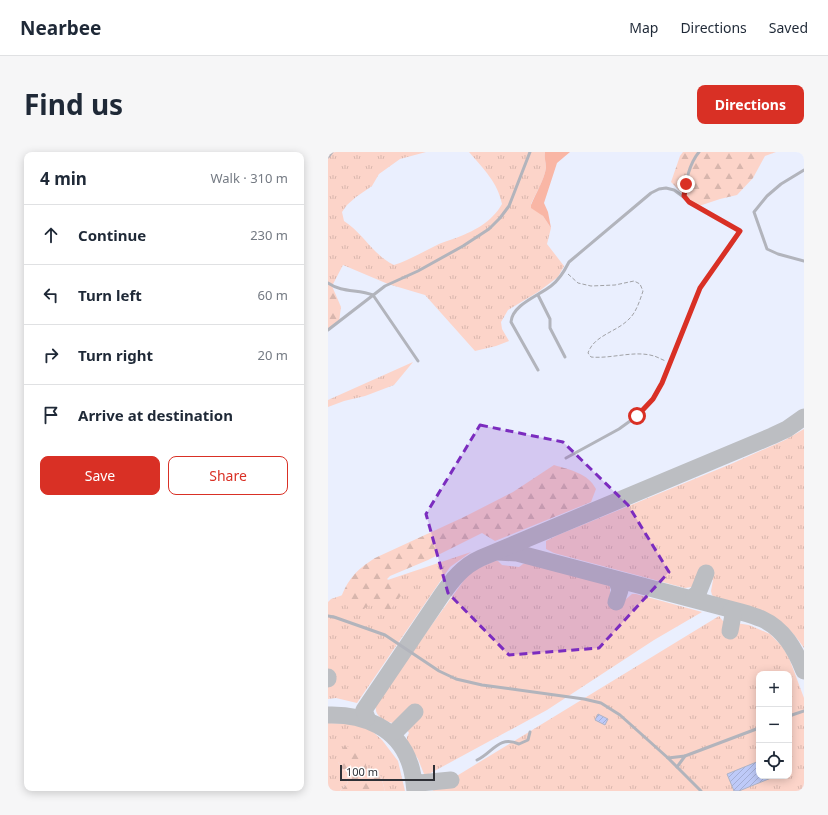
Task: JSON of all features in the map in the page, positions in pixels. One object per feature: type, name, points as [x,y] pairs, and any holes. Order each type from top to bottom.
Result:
[{"type":"lane","points":[[328,157],[332,152]]},
{"type":"lane","points":[[328,330],[373,295],[396,280],[418,271],[477,238],[494,223],[509,206],[530,152]]},
{"type":"lane","points":[[684,196],[690,170],[695,156],[699,152]]},
{"type":"lane","points":[[804,170],[776,188],[767,196],[754,212],[767,249],[778,254],[804,261]]},
{"type":"lane","points":[[538,370],[511,322],[511,316],[516,309],[552,285],[564,271],[569,262],[651,193],[659,189],[666,188],[674,190],[684,196],[689,202],[740,231],[700,288],[662,383],[653,399],[637,416],[619,429],[566,458]]},
{"type":"lane","points":[[328,284],[330,287],[339,290],[362,292],[373,295],[418,361]]},
{"type":"lane","points":[[538,295],[550,319],[550,328],[565,357]]},
{"type":"lane","points":[[328,616],[386,635],[439,671],[456,679],[482,686],[584,699],[601,703],[620,715],[668,758],[701,791]]},
{"type":"lane","points":[[792,715],[804,711]]},
{"type":"lane","points":[[668,758],[685,756],[756,729]]},
{"type":"lane","points":[[477,760],[483,758],[494,747],[503,742],[511,740],[519,744],[528,740],[530,732]]},
{"type":"lane","points":[[677,767],[685,756]]},
{"type":"path","points":[[564,271],[578,283],[590,286],[615,285],[634,281],[640,284],[643,291],[630,319],[602,336],[590,346],[588,353],[591,357],[601,358],[641,354],[655,356],[666,361]]},
{"type":"highlighted area","points":[[480,425],[563,442],[628,505],[669,572],[599,648],[509,655],[448,593],[426,514]]},
{"type":"shaded area","points":[[328,152],[804,152],[804,791],[328,791]]},
{"type":"shaded area","points":[[545,152],[570,152],[557,163],[544,203],[548,212],[551,228],[543,216],[531,208],[545,173]]},
{"type":"green space","points":[[328,152],[426,152],[400,159],[379,174],[372,186],[356,197],[342,212],[344,221],[351,226],[380,256],[394,265],[441,243],[475,230],[493,216],[502,204],[497,189],[489,176],[469,152],[545,152],[545,173],[531,204],[543,216],[551,228],[547,244],[564,266],[558,277],[538,292],[508,310],[501,322],[502,329],[509,341],[475,351],[425,295],[388,284],[343,265],[332,286],[328,283]]},
{"type":"green space","points":[[683,152],[776,152],[765,156],[753,178],[737,195],[699,206],[683,194],[671,182],[680,156]]},
{"type":"green space","points":[[328,283],[332,286],[341,307],[339,322],[328,330]]},
{"type":"green space","points":[[413,362],[394,385],[365,396],[328,407],[328,400]]},
{"type":"green space","points":[[804,429],[804,648],[785,626],[766,613],[755,608],[716,598],[712,595],[711,591],[713,580],[697,575],[692,587],[685,588],[554,553],[546,549],[546,541],[558,535],[731,464],[785,440]]},
{"type":"green space","points":[[554,465],[578,473],[593,484],[596,489],[591,502],[495,541],[482,533],[428,560],[390,576],[387,579],[390,581],[400,579],[406,589],[387,614],[382,611],[376,602],[365,608],[360,615],[349,610],[346,602],[340,600],[346,586],[353,576],[375,558],[464,517],[513,492]]},
{"type":"green space","points":[[471,552],[450,567],[357,703],[336,698],[328,699],[328,602],[331,599]]},
{"type":"green space","points":[[498,561],[502,565],[519,567],[523,564],[529,563],[608,584],[610,587],[610,596],[625,600],[632,594],[636,594],[702,612],[654,640],[547,710],[427,775],[424,774],[418,759],[407,742],[409,733],[400,718],[393,723],[380,718],[376,710],[376,706],[415,648],[467,576],[474,570]]},
{"type":"green space","points":[[719,616],[723,621],[749,625],[770,634],[782,646],[789,658],[804,698],[804,791],[432,791]]},
{"type":"green space","points":[[328,723],[354,724],[371,730],[382,740],[398,761],[405,791],[385,791],[381,776],[367,773],[338,762],[344,771],[348,783],[340,791],[328,791]]},
{"type":"green space","points":[[344,746],[364,749],[367,773],[381,776],[385,791],[340,791],[348,783],[344,771],[338,762]]},
{"type":"building","points":[[598,714],[608,719],[605,725],[595,720]]},
{"type":"building","points":[[756,762],[756,779],[769,779],[739,791],[734,791],[727,774]]},
{"type":"taxiway","points":[[367,718],[364,710],[445,590],[458,574],[469,565],[481,558],[772,436],[787,429],[804,417]]},
{"type":"taxiway","points":[[498,552],[517,553],[759,618],[770,623],[783,634],[797,655],[804,671]]},
{"type":"taxiway","points":[[694,596],[698,593],[706,573]]},
{"type":"taxiway","points":[[616,602],[620,590],[617,581]]},
{"type":"taxiway","points":[[730,631],[733,615],[731,611]]},
{"type":"taxiway","points":[[392,732],[396,731],[415,712]]},
{"type":"taxiway","points":[[328,715],[341,715],[366,720],[378,725],[388,732],[404,751],[410,764],[415,791]]},
{"type":"taxiway","points":[[416,781],[420,783],[451,780]]},
{"type":"route","points":[[637,416],[653,399],[662,383],[700,288],[708,275],[736,239],[740,231],[689,202],[684,196],[686,184]]}]
